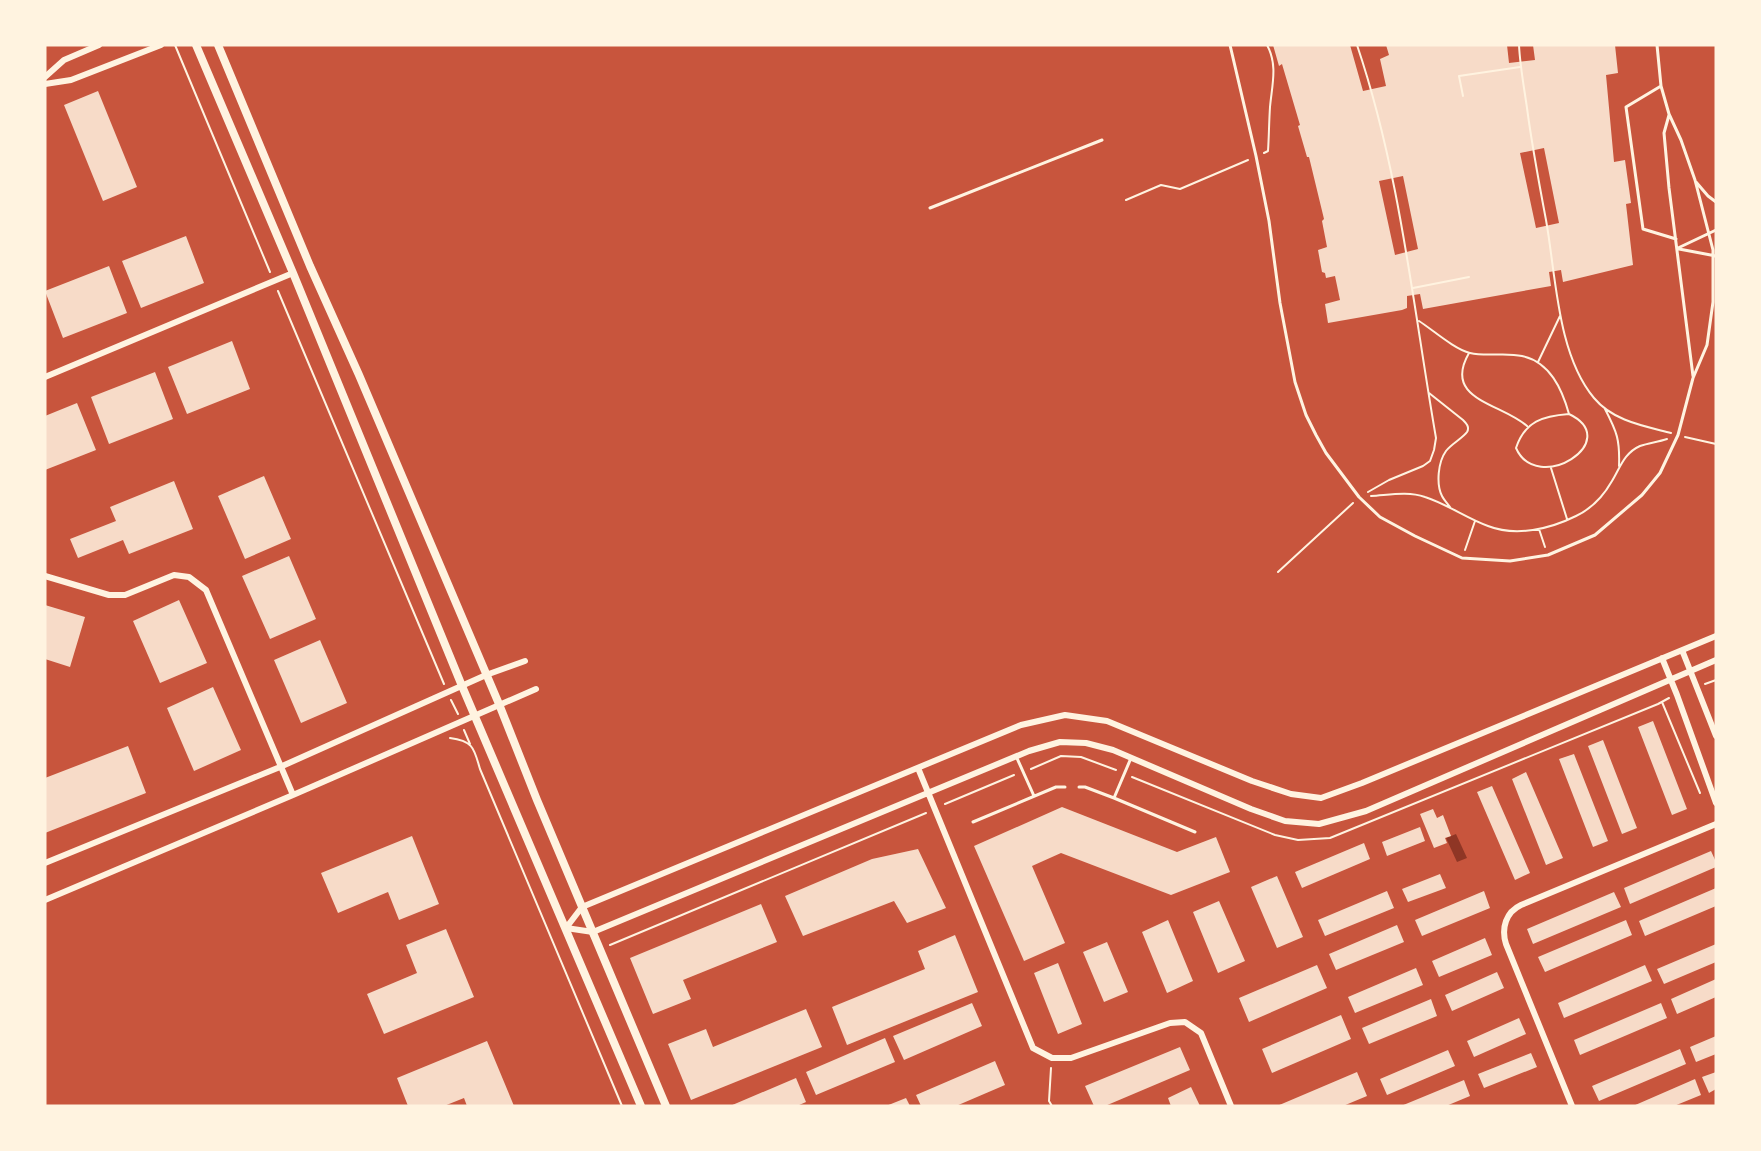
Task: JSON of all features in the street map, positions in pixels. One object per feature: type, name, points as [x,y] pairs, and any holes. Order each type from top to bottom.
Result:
[{"type":"street","points":[[45,77],[64,60],[99,45]]},
{"type":"street","points":[[45,84],[71,80],[161,45]]},
{"type":"street","points":[[196,45],[293,273],[462,686],[641,1106]]},
{"type":"street","points":[[218,45],[310,266],[359,375],[499,704],[666,1106]]},
{"type":"street","points":[[45,377],[293,273]]},
{"type":"street","points":[[45,576],[109,594],[125,595],[174,575],[189,577],[206,590],[293,795]]},
{"type":"street","points":[[566,928],[582,907],[1021,725],[1065,715],[1107,721],[1252,781],[1291,794],[1321,798],[1716,636]]},
{"type":"street","points":[[1682,650],[1716,736]]},
{"type":"street","points":[[1662,658],[1716,803]]},
{"type":"street","points":[[566,928],[593,932],[1016,756],[1060,742],[1086,743],[1113,750],[1251,809],[1285,821],[1319,824],[1366,811],[1716,660]]},
{"type":"street","points":[[45,863],[280,767],[486,675],[525,661]]},
{"type":"street","points":[[45,900],[536,689]]},
{"type":"street","points":[[918,768],[1033,1048],[1052,1058],[1071,1058],[1170,1023],[1185,1022],[1201,1033],[1231,1106]]},
{"type":"street","points":[[1572,1106],[1506,944],[1504,932],[1507,918],[1515,908],[1521,905],[1716,824]]},
{"type":"lane","points":[[1230,45],[1257,156],[1295,382],[1306,415],[1326,453],[1359,497],[1380,517],[1462,558],[1510,561],[1548,555],[1595,535],[1642,495],[1660,473],[1678,435],[1693,378],[1707,345],[1713,302],[1715,257],[1695,180],[1669,114],[1661,86],[1657,45]]},
{"type":"lane","points":[[1661,86],[1626,106],[1643,229],[1676,239]]},
{"type":"lane","points":[[1669,114],[1664,133],[1693,378]]},
{"type":"lane","points":[[930,208],[1101,140]]},
{"type":"lane","points":[[1695,180],[1716,202]]},
{"type":"lane","points":[[1677,248],[1716,230]]},
{"type":"lane","points":[[1677,248],[1715,257]]},
{"type":"lane","points":[[1713,302],[1716,297]]},
{"type":"lane","points":[[1016,756],[1034,796]]},
{"type":"lane","points":[[1114,798],[1131,758]]},
{"type":"lane","points":[[973,822],[1056,787],[1065,787]]},
{"type":"lane","points":[[1079,787],[1114,798],[1196,832]]},
{"type":"path","points":[[175,45],[272,277]]},
{"type":"path","points":[[1126,200],[1161,185],[1180,189],[1268,151],[1270,107],[1275,71],[1267,45]]},
{"type":"path","points":[[1278,572],[1359,497],[1430,461],[1436,438],[1413,288],[1392,178],[1372,89],[1357,45]]},
{"type":"path","points":[[1519,45],[1561,314],[1577,374],[1595,399],[1614,414],[1631,422],[1716,444]]},
{"type":"path","points":[[1463,96],[1459,76],[1521,67]]},
{"type":"path","points":[[1413,288],[1469,277]]},
{"type":"path","points":[[283,303],[440,674]]},
{"type":"path","points":[[1538,362],[1561,314]]},
{"type":"path","points":[[1418,320],[1469,353],[1521,356],[1538,362],[1547,369],[1559,387],[1569,414]]},
{"type":"path","points":[[1469,353],[1463,363],[1461,374],[1465,387],[1474,397],[1509,414],[1527,426]]},
{"type":"path","points":[[1428,392],[1463,420],[1468,428],[1467,433],[1457,439],[1445,452],[1440,466],[1439,484],[1442,496],[1452,510]]},
{"type":"path","points":[[1604,407],[1616,429],[1620,444],[1619,466]]},
{"type":"path","points":[[1569,414],[1578,419],[1587,435],[1584,448],[1576,458],[1561,465],[1550,466],[1525,460],[1519,454],[1516,448],[1527,426],[1552,415],[1569,414]]},
{"type":"path","points":[[1359,497],[1409,494],[1425,497],[1489,527],[1523,531],[1539,528],[1577,516],[1594,504],[1612,481],[1619,466],[1630,453],[1640,446],[1678,435]]},
{"type":"path","points":[[1550,466],[1567,519]]},
{"type":"path","points":[[1462,558],[1475,521]]},
{"type":"path","points":[[1539,528],[1548,555]]},
{"type":"path","points":[[1710,682],[1716,680]]},
{"type":"path","points":[[947,803],[1061,756],[1081,757],[1275,835],[1298,840],[1330,838],[1663,700],[1704,802]]},
{"type":"path","points":[[461,721],[470,744],[477,754],[480,769],[622,1106]]},
{"type":"path","points":[[614,943],[923,814]]},
{"type":"path","points":[[1052,1058],[1049,1101],[1052,1106]]},
{"type":"shaded area","points":[[1456,834],[1467,858],[1457,862],[1446,838]]},
{"type":"building","points":[[1273,45],[1350,45],[1363,91],[1386,86],[1380,59],[1389,55],[1386,45],[1507,45],[1509,63],[1535,60],[1533,45],[1615,45],[1618,73],[1606,75],[1614,162],[1625,160],[1631,203],[1626,204],[1633,265],[1563,282],[1561,270],[1549,272],[1551,286],[1423,309],[1420,294],[1407,296],[1407,308],[1402,310],[1328,323],[1325,304],[1340,300],[1335,276],[1326,278],[1325,273],[1322,272],[1318,250],[1327,247],[1322,221],[1324,219],[1282,64],[1279,66]],"holes":[[[1544,148],[1559,223],[1536,228],[1520,153]],[[1403,176],[1418,249],[1395,255],[1379,181]]]},
{"type":"building","points":[[98,91],[137,187],[103,201],[64,105]]},
{"type":"building","points":[[186,236],[204,283],[141,308],[122,261]]},
{"type":"building","points":[[109,266],[127,313],[63,338],[45,291]]},
{"type":"building","points":[[232,341],[250,389],[187,414],[168,367]]},
{"type":"building","points":[[155,372],[173,419],[109,444],[91,397]]},
{"type":"building","points":[[77,403],[96,450],[45,470],[45,416]]},
{"type":"building","points":[[264,476],[291,539],[245,559],[218,496]]},
{"type":"building","points":[[174,481],[193,529],[129,554],[123,540],[78,558],[70,539],[116,521],[110,507]]},
{"type":"building","points":[[289,556],[316,619],[270,639],[242,576]]},
{"type":"building","points":[[179,600],[207,663],[160,683],[133,621]]},
{"type":"building","points":[[45,605],[85,617],[70,667],[45,659]]},
{"type":"building","points":[[320,640],[347,703],[301,723],[274,660]]},
{"type":"building","points":[[213,687],[241,750],[194,771],[167,708]]},
{"type":"building","points":[[1653,721],[1687,809],[1672,815],[1638,727]]},
{"type":"building","points":[[1603,740],[1637,828],[1622,834],[1588,746]]},
{"type":"building","points":[[128,746],[146,793],[45,833],[45,778]]},
{"type":"building","points":[[1574,754],[1608,841],[1593,847],[1559,759]]},
{"type":"building","points":[[1526,772],[1563,858],[1546,865],[1512,779]]},
{"type":"building","points":[[1492,786],[1530,873],[1515,880],[1477,792]]},
{"type":"building","points":[[1062,807],[1177,852],[1216,837],[1230,872],[1171,895],[1061,853],[1032,866],[1065,943],[1024,961],[974,846]]},
{"type":"building","points":[[1433,809],[1437,818],[1443,815],[1451,836],[1445,838],[1447,843],[1434,848],[1420,814]]},
{"type":"building","points":[[1420,827],[1425,841],[1387,856],[1382,842]]},
{"type":"building","points":[[412,836],[439,904],[399,920],[388,892],[338,913],[321,873]]},
{"type":"building","points":[[1364,843],[1370,859],[1302,888],[1295,872]]},
{"type":"building","points":[[918,849],[946,908],[907,923],[894,901],[803,936],[785,896],[872,859]]},
{"type":"building","points":[[1711,851],[1716,867],[1630,904],[1624,888]]},
{"type":"building","points":[[1440,874],[1446,888],[1408,902],[1402,889]]},
{"type":"building","points":[[1277,876],[1303,937],[1277,948],[1251,887]]},
{"type":"building","points":[[1716,888],[1716,906],[1645,936],[1639,921]]},
{"type":"building","points":[[1387,891],[1394,908],[1325,936],[1318,920]]},
{"type":"building","points":[[1484,891],[1490,908],[1422,936],[1415,920]]},
{"type":"building","points":[[1614,892],[1621,907],[1533,944],[1527,929]]},
{"type":"building","points":[[1219,901],[1245,961],[1218,973],[1193,912]]},
{"type":"building","points":[[761,904],[777,942],[683,980],[691,999],[653,1014],[630,958]]},
{"type":"building","points":[[1168,920],[1193,981],[1167,993],[1142,932]]},
{"type":"building","points":[[1626,920],[1632,935],[1545,972],[1538,957]]},
{"type":"building","points":[[1397,925],[1404,942],[1336,970],[1329,954]]},
{"type":"building","points":[[446,929],[474,997],[384,1034],[367,994],[417,973],[406,945]]},
{"type":"building","points":[[955,935],[978,992],[847,1045],[832,1007],[925,969],[918,951]]},
{"type":"building","points":[[1485,938],[1492,955],[1439,977],[1432,961]]},
{"type":"building","points":[[1107,942],[1128,992],[1104,1002],[1083,952]]},
{"type":"building","points":[[1716,944],[1716,962],[1664,984],[1657,969]]},
{"type":"building","points":[[1058,963],[1082,1024],[1058,1034],[1034,973]]},
{"type":"building","points":[[1317,965],[1327,988],[1249,1022],[1239,998]]},
{"type":"building","points":[[1645,965],[1652,981],[1564,1018],[1558,1003]]},
{"type":"building","points":[[1416,968],[1423,985],[1355,1013],[1348,997]]},
{"type":"building","points":[[1497,972],[1504,988],[1452,1011],[1445,995]]},
{"type":"building","points":[[1716,979],[1716,997],[1677,1014],[1671,999]]},
{"type":"building","points":[[1431,999],[1437,1016],[1369,1044],[1362,1028]]},
{"type":"building","points":[[972,1003],[982,1026],[904,1060],[893,1036]]},
{"type":"building","points":[[1661,1003],[1667,1018],[1580,1055],[1574,1040]]},
{"type":"building","points":[[806,1009],[822,1047],[691,1100],[668,1044],[706,1029],[713,1047]]},
{"type":"building","points":[[1341,1015],[1351,1039],[1272,1073],[1262,1049]]},
{"type":"building","points":[[1519,1018],[1526,1034],[1474,1057],[1467,1041]]},
{"type":"building","points":[[1716,1036],[1716,1054],[1696,1062],[1690,1047]]},
{"type":"building","points":[[885,1038],[895,1062],[816,1095],[806,1072]]},
{"type":"building","points":[[487,1041],[514,1106],[467,1106],[464,1098],[444,1106],[408,1106],[397,1078]]},
{"type":"building","points":[[1180,1047],[1190,1070],[1105,1106],[1094,1106],[1085,1086]]},
{"type":"building","points":[[1680,1049],[1686,1064],[1599,1101],[1592,1086]]},
{"type":"building","points":[[1448,1050],[1455,1066],[1387,1095],[1380,1079]]},
{"type":"building","points":[[1531,1053],[1537,1067],[1484,1088],[1478,1074]]},
{"type":"building","points":[[995,1061],[1005,1085],[956,1106],[921,1106],[916,1095]]},
{"type":"building","points":[[1357,1072],[1367,1096],[1343,1106],[1277,1106]]},
{"type":"building","points":[[1716,1072],[1716,1089],[1709,1093],[1702,1077]]},
{"type":"building","points":[[796,1078],[806,1102],[797,1106],[730,1106]]},
{"type":"building","points":[[1695,1079],[1701,1095],[1674,1106],[1633,1106]]},
{"type":"building","points":[[1464,1080],[1470,1096],[1446,1106],[1401,1106]]},
{"type":"building","points":[[1191,1087],[1200,1106],[1171,1106],[1168,1098]]},
{"type":"building","points":[[906,1098],[910,1106],[886,1106]]}]
